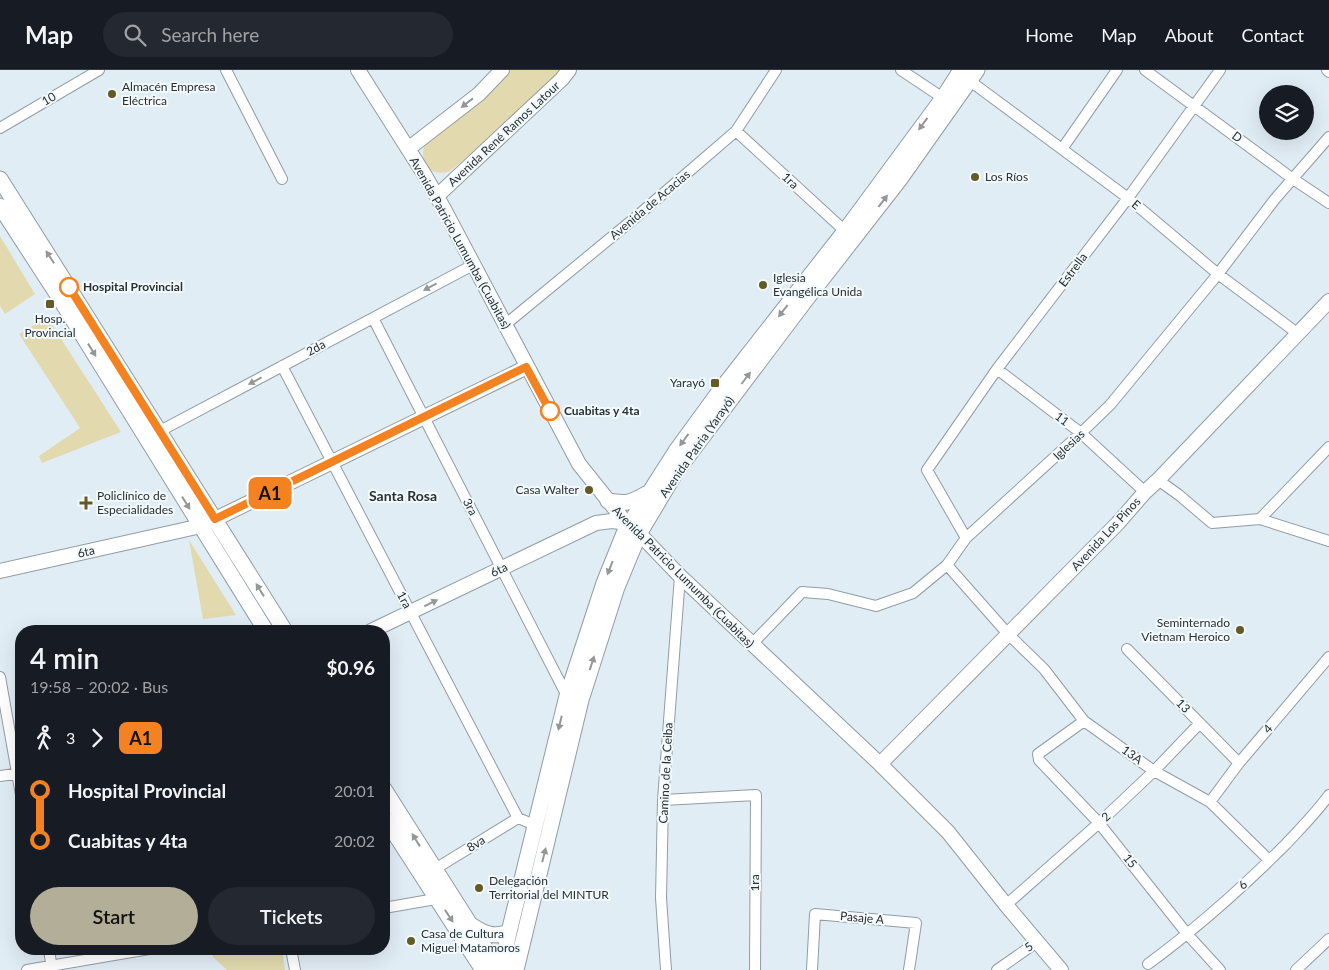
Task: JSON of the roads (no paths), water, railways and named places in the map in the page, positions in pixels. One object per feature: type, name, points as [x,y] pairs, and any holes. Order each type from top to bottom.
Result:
[{"type":"main road","name":"Avenida Patria (Yarayó)","points":[[516,970],[581,700],[634,529],[650,492],[666,465],[719,392],[845,231],[895,175],[943,98],[969,74]]},
{"type":"main road","name":"Avenida Patria (Yarayó)","points":[[500,970],[567,696],[604,583],[619,545],[634,529],[805,301],[969,74]]},
{"type":"main road","points":[[0,179],[281,625]]},
{"type":"main road","points":[[0,206],[57,294],[262,625]]},
{"type":"main road","points":[[608,501],[622,504],[632,502],[650,492]]},
{"type":"main road","points":[[390,798],[435,869],[444,897],[484,970]]},
{"type":"main road","points":[[390,825],[444,897],[469,923],[480,932],[492,936],[500,936],[509,932]]},
{"type":"main road","points":[[469,923],[500,970]]},
{"type":"street","name":"10","points":[[0,128],[82,74],[99,70]]},
{"type":"street","points":[[226,70],[282,179]]},
{"type":"street","name":"Avenida Patricio Lumumba (Cuabitas)","points":[[358,70],[437,196],[579,464],[623,519],[680,576],[880,764],[948,832],[1061,970]]},
{"type":"street","points":[[408,149],[479,94],[502,70]]},
{"type":"street","name":"Avenida René Ramos Latour","points":[[437,196],[562,79],[569,70]]},
{"type":"street","name":"Avenida de Acacias","points":[[506,324],[636,217],[736,130],[776,70]]},
{"type":"street","points":[[902,70],[943,98]]},
{"type":"street","points":[[1062,150],[1117,70]]},
{"type":"street","name":"D","points":[[1145,70],[1329,203]]},
{"type":"street","name":"Estrella","points":[[966,538],[927,470],[997,369],[1128,198],[1220,70]]},
{"type":"street","name":"E","points":[[969,74],[1062,150],[1128,198],[1218,274],[1297,333]]},
{"type":"street","name":"1ra","points":[[736,130],[845,231]]},
{"type":"street","name":"Iglesias","points":[[752,644],[802,592],[828,594],[876,606],[913,593],[947,564],[966,538],[1110,405],[1218,274],[1293,178],[1329,137]]},
{"type":"street","name":"2da","points":[[160,431],[473,264]]},
{"type":"street","name":"Avenida Los Pinos","points":[[880,764],[1118,524],[1145,492],[1329,301]]},
{"type":"street","name":"3ra","points":[[373,318],[567,696]]},
{"type":"street","name":"1ra","points":[[282,366],[518,818]]},
{"type":"street","name":"6ta","points":[[0,571],[201,526],[526,367]]},
{"type":"street","name":"11","points":[[997,369],[1081,433],[1145,492]]},
{"type":"street","points":[[1260,519],[1329,447]]},
{"type":"street","points":[[1158,480],[1180,495],[1212,523],[1260,519],[1329,541]]},
{"type":"street","name":"6ta","points":[[384,625],[596,524],[612,521],[634,529]]},
{"type":"street","points":[[947,564],[1008,634]]},
{"type":"street","name":"Camino de la Ceiba","points":[[666,970],[661,898],[663,800],[680,576]]},
{"type":"street","name":"13A","points":[[1008,634],[1044,669],[1084,721],[1154,771],[1210,802],[1269,860]]},
{"type":"street","name":"13","points":[[1127,649],[1239,763]]},
{"type":"street","name":"4","points":[[1210,802],[1239,763],[1329,657]]},
{"type":"street","points":[[0,677],[15,753]]},
{"type":"street","name":"15","points":[[1084,721],[1038,754],[1039,760],[1100,823],[1188,934],[1220,970]]},
{"type":"street","name":"2","points":[[1006,905],[1100,823],[1200,723]]},
{"type":"street","points":[[0,776],[15,774]]},
{"type":"street","name":"1ra","points":[[663,800],[756,795],[755,970]]},
{"type":"street","name":"6","points":[[1148,964],[1188,934],[1269,860],[1320,808],[1329,796]]},
{"type":"street","points":[[518,818],[535,825]]},
{"type":"street","name":"8va","points":[[435,869],[518,818]]},
{"type":"street","points":[[390,907],[444,897]]},
{"type":"street","name":"Pasaje A","points":[[812,970],[816,914],[916,923],[909,970]]},
{"type":"street","points":[[1296,970],[1329,939]]},
{"type":"street","name":"5","points":[[997,970],[1037,942]]},
{"type":"street","points":[[49,955],[52,968]]},
{"type":"street","points":[[27,970],[52,968],[118,955]]},
{"type":"street","points":[[292,955],[295,970]]},
{"type":"place","name":"Almacén Empresa Eléctrica","points":[[112,94]]},
{"type":"place","name":"Los Ríos","points":[[975,177]]},
{"type":"place","name":"Iglesia Evangélica Unida","points":[[763,285]]},
{"type":"place","name":"Hospital Provincial","points":[[69,287]]},
{"type":"place","name":"Hosp. Provincial","points":[[50,304]]},
{"type":"place","name":"Yarayó","points":[[715,383]]},
{"type":"place","name":"Cuabitas y 4ta","points":[[550,411]]},
{"type":"place","name":"Casa Walter","points":[[589,490]]},
{"type":"place","name":"Policlínico de Especialidades","points":[[86,503]]},
{"type":"place","name":"Seminternado Vietnam Heroico","points":[[1240,630]]},
{"type":"place","name":"Delegación Territorial del MINTUR","points":[[479,888]]},
{"type":"place","name":"Casa de Cultura Miguel Matamoros","points":[[411,941]]},
{"type":"district","name":"Santa Rosa","points":[[403,496]]}]
